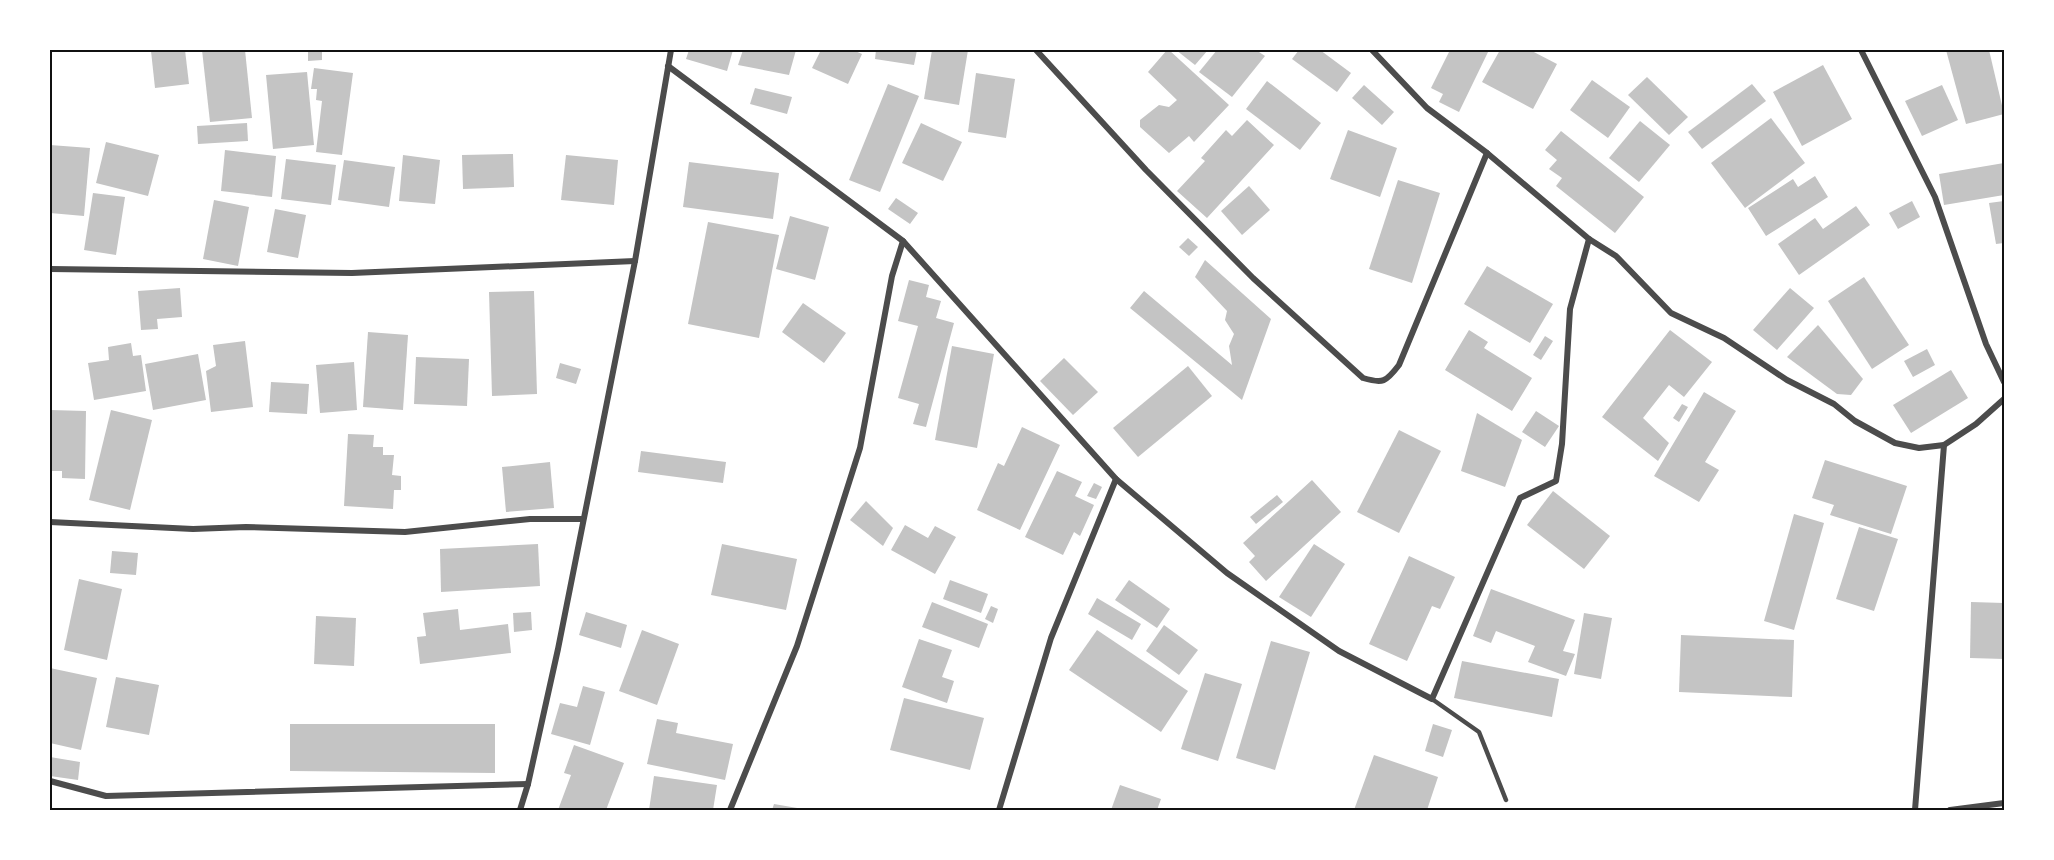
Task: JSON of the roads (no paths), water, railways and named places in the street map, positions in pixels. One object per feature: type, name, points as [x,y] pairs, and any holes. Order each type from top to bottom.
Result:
[{"type":"street","points":[[520,810],[528,784],[558,649],[635,261],[671,50]]},
{"type":"street","points":[[1036,50],[1146,170],[1253,278],[1363,378],[1378,382],[1389,378],[1399,365],[1487,153]]},
{"type":"street","points":[[1372,50],[1427,108],[1487,153],[1589,239],[1616,256],[1671,313],[1724,338],[1787,380],[1834,404],[1855,421],[1895,443],[1919,448],[1944,445],[1976,424],[2004,399]]},
{"type":"street","points":[[1862,50],[1935,197],[1986,344],[2004,382]]},
{"type":"street","points":[[668,66],[903,241],[1116,479],[1227,573],[1338,651],[1432,699],[1520,498],[1556,481],[1562,444],[1570,309],[1589,239]]},
{"type":"street","points":[[730,810],[797,646],[860,448],[879,335],[892,276],[903,241]]},
{"type":"street","points":[[50,268],[352,273],[635,261]]},
{"type":"street","points":[[1915,810],[1944,445]]},
{"type":"street","points":[[999,810],[1051,638],[1116,479]]},
{"type":"street","points":[[50,522],[171,529],[246,527],[405,532],[530,519],[583,519]]},
{"type":"street","points":[[50,781],[106,796],[528,784]]},
{"type":"street","points":[[1950,810],[2004,803]]},
{"type":"lane","points":[[1432,699],[1479,732],[1506,800]]}]
